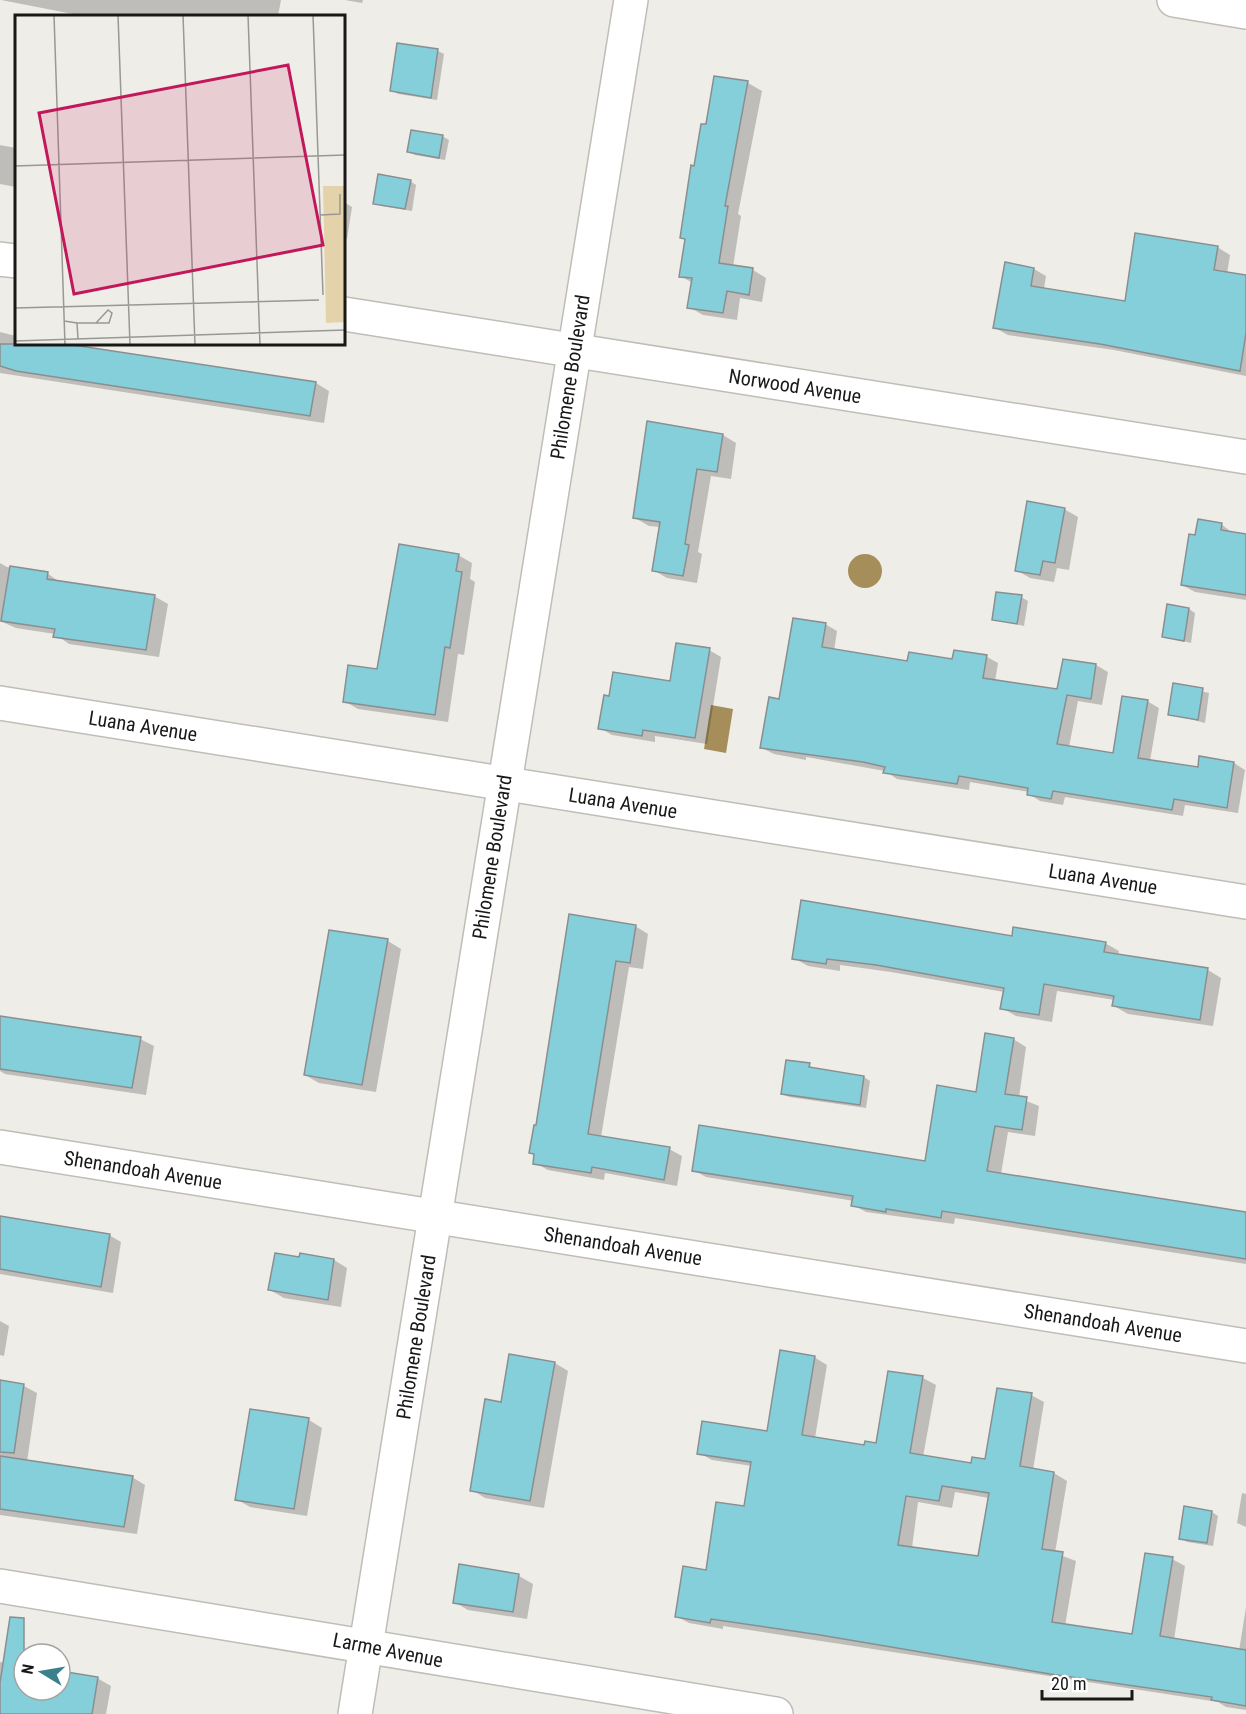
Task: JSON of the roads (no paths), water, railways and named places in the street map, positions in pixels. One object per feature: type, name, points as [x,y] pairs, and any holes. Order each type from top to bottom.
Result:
[{"type":"street","name":"Philomene Boulevard","points":[[355,1714],[631,0]]},
{"type":"street","points":[[1174,0],[1246,12]]},
{"type":"street","points":[[0,259],[15,261]]},
{"type":"street","name":"Norwood Avenue","points":[[345,314],[1246,457]]},
{"type":"street","name":"Luana Avenue","points":[[0,703],[1246,902]]},
{"type":"street","name":"Shenandoah Avenue","points":[[0,1147],[1246,1346]]},
{"type":"street","name":"Larme Avenue","points":[[0,1586],[321,1637],[366,1648],[776,1714]]}]
